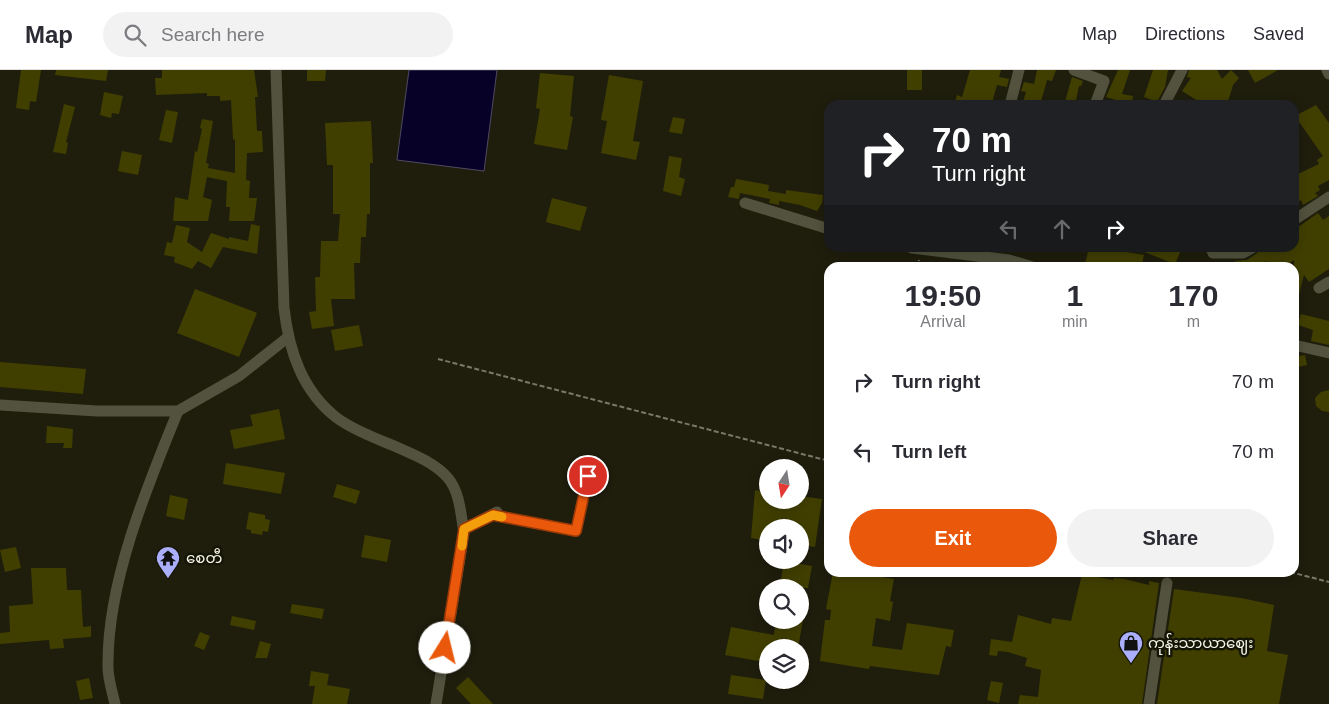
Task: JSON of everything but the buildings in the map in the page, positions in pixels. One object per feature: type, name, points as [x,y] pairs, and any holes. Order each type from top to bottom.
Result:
[{"type":"street","points":[[276,70],[284,308],[287,338],[309,391],[338,419],[425,460],[449,479],[460,507],[464,529],[436,704]]},
{"type":"street","points":[[1011,100],[1019,70]]},
{"type":"street","points":[[1074,70],[1104,81],[1097,100]]},
{"type":"street","points":[[1167,100],[1182,70]]},
{"type":"street","points":[[1327,70],[1329,74]]},
{"type":"street","points":[[1299,217],[1329,197]]},
{"type":"street","points":[[745,203],[824,227]]},
{"type":"street","points":[[944,252],[1016,262]]},
{"type":"street","points":[[1213,252],[1245,252]]},
{"type":"street","points":[[0,405],[97,411],[178,412],[239,376],[287,338]]},
{"type":"street","points":[[1299,346],[1329,353]]},
{"type":"street","points":[[115,704],[107,665],[110,624],[139,511],[178,412]]},
{"type":"street","points":[[464,529],[495,514],[576,531],[588,476]]},
{"type":"street","points":[[1148,704],[1167,583]]},
{"type":"path","points":[[438,359],[824,460]]},
{"type":"path","points":[[1299,574],[1329,582]]},
{"type":"shaded area","points":[[409,70],[497,70],[484,171],[397,160]]},
{"type":"slow traffic","points":[[462,546],[464,529],[493,515],[502,517]]},
{"type":"place","name":"စေတီ","points":[[168,579]]},
{"type":"place","name":"ကုန်းသာယာဈေး","points":[[1131,664]]},
{"type":"route","points":[[445,648],[464,529],[493,515],[576,531],[588,476]]}]
